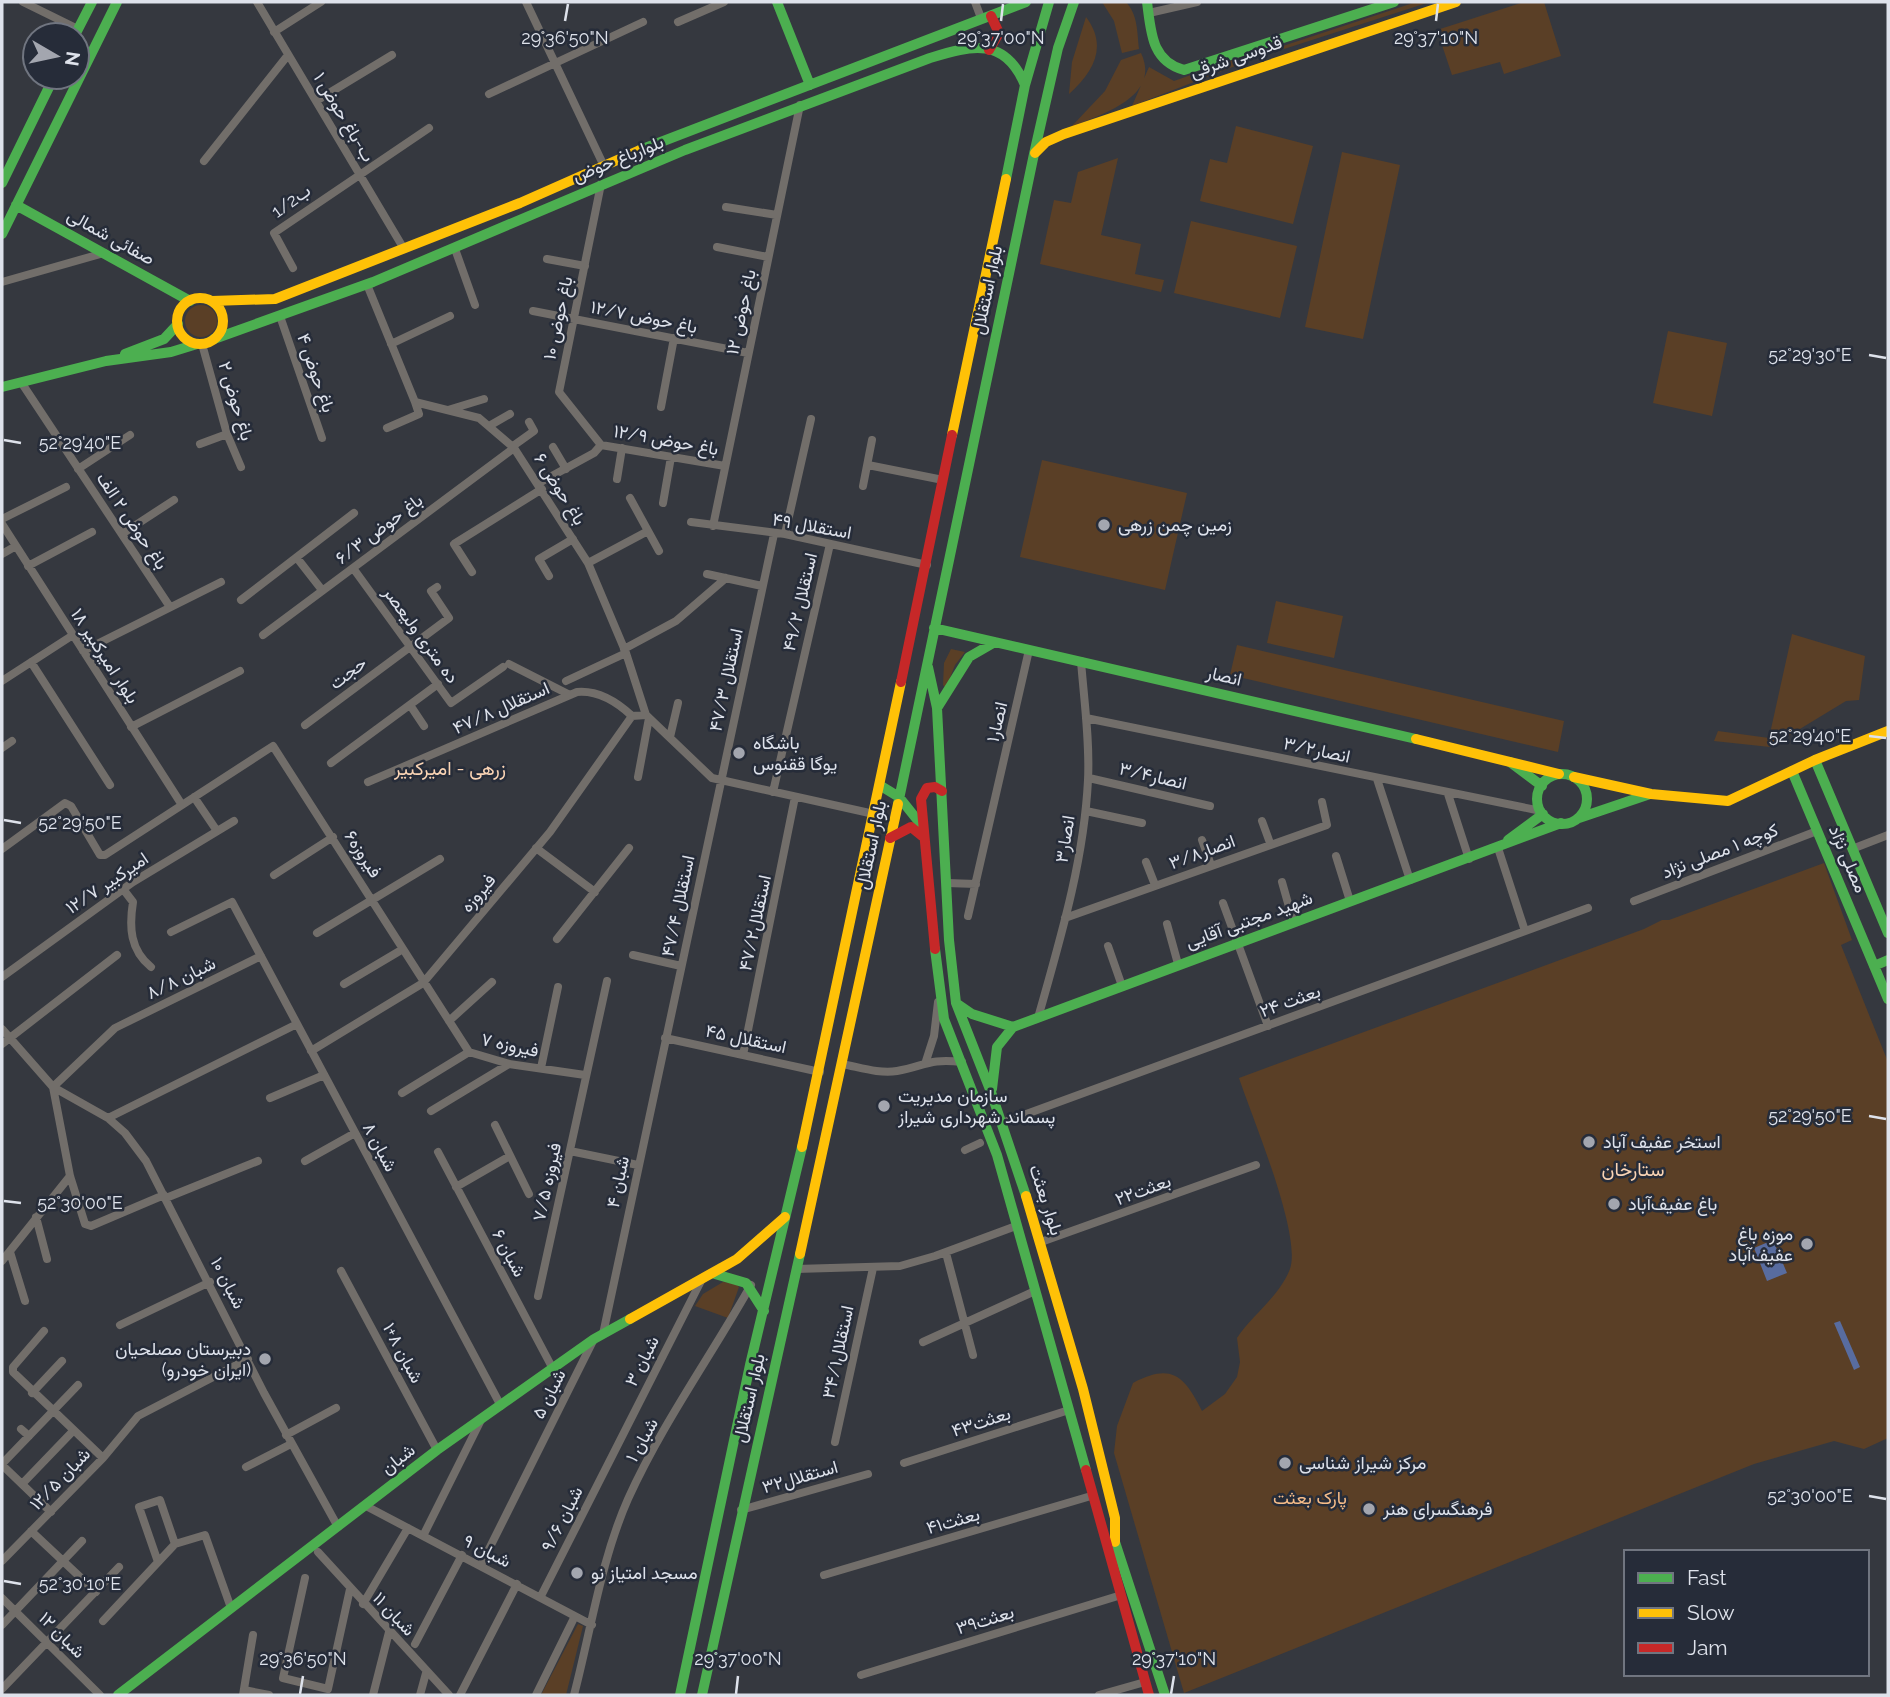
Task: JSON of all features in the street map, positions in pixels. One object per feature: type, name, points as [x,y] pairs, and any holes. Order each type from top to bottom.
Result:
[{"type":"main road","points":[[82,21],[92,2]]},
{"type":"main road","points":[[2,234],[117,2]]},
{"type":"main road","points":[[777,2],[810,85]]},
{"type":"main road","name":"بلوارباغ حوض","points":[[212,301],[275,299],[527,199],[603,164],[1026,2]]},
{"type":"main road","name":"بلوار استقلال","points":[[680,1695],[731,1454],[820,1072],[1025,85],[1049,2]]},
{"type":"main road","name":"بلوار استقلال","points":[[702,1695],[842,1064],[1034,154],[1058,48],[1074,2]]},
{"type":"main road","name":"قدوسی شرقی","points":[[1148,7],[1157,51],[1169,68],[1184,70],[1394,2]]},
{"type":"main road","name":"قدوسی شرقی","points":[[1034,154],[1046,142],[1064,134],[1456,2]]},
{"type":"main road","points":[[986,17],[998,24],[1000,34],[997,44],[989,50]]},
{"type":"main road","points":[[1266,42],[1271,64]]},
{"type":"main road","name":"بلوارباغ حوض","points":[[214,339],[281,319],[368,286],[601,183],[800,105],[972,47],[989,50]]},
{"type":"main road","points":[[906,49],[912,67]]},
{"type":"main road","points":[[989,50],[1001,52],[1017,65],[1025,85]]},
{"type":"main road","points":[[2,183],[47,91]]},
{"type":"main road","points":[[527,199],[535,213]]},
{"type":"main road","name":"صفائی شمالی","points":[[16,205],[190,301]]},
{"type":"main road","points":[[2,387],[106,361],[171,352],[199,344],[214,339],[223,320],[222,312],[212,301],[205,299],[190,301],[180,310],[178,324],[182,335],[199,344]]},
{"type":"main road","points":[[106,361],[164,339],[178,324]]},
{"type":"main road","points":[[951,444],[970,448]]},
{"type":"main road","name":"انصار","points":[[934,628],[1505,759],[1559,774]]},
{"type":"main road","points":[[937,708],[969,657],[995,642]]},
{"type":"main road","name":"بلوار بعثت","points":[[927,664],[937,708],[956,1003],[991,1092],[1041,1242],[1115,1518],[1113,1534],[1165,1695]]},
{"type":"main road","points":[[1651,793],[1561,823],[1542,813],[1538,796],[1542,786],[1559,774],[1651,793],[1728,801],[1815,760],[1888,731]]},
{"type":"main road","name":"انصار","points":[[1505,759],[1542,786]]},
{"type":"main road","name":"مصلی نژاد","points":[[1815,760],[1888,933]]},
{"type":"main road","name":"مصلی نژاد","points":[[1792,771],[1888,999]]},
{"type":"main road","points":[[1574,777],[1581,782],[1587,797],[1583,813],[1576,819]]},
{"type":"main road","points":[[881,786],[899,797],[923,827]]},
{"type":"main road","name":"بلوار بعثت","points":[[942,791],[934,787],[928,788],[921,799],[939,999],[945,1027],[962,1062],[997,1155],[1118,1596],[1149,1695]]},
{"type":"main road","name":"شهید مجتبی آقایی","points":[[1498,848],[1542,813]]},
{"type":"main road","name":"شهید مجتبی آقایی","points":[[1013,1027],[1561,823]]},
{"type":"main road","points":[[890,838],[911,827],[920,831],[926,844]]},
{"type":"main road","points":[[1874,966],[1888,960]]},
{"type":"main road","points":[[956,1003],[972,1014],[1013,1027]]},
{"type":"main road","points":[[991,1092],[995,1044],[1000,1036],[1013,1027]]},
{"type":"main road","points":[[803,1146],[822,1151]]},
{"type":"main road","name":"شبان","points":[[122,1694],[437,1450],[599,1336],[715,1274],[755,1245],[787,1215]]},
{"type":"main road","points":[[715,1274],[743,1279],[751,1285],[764,1311]]},
{"type":"main road","points":[[731,1454],[753,1461]]},
{"type":"street","points":[[23,2],[57,21]]},
{"type":"street","name":"۱ ب-باغ حوض","points":[[257,2],[404,249]]},
{"type":"street","points":[[274,32],[321,2]]},
{"type":"street","points":[[526,2],[603,164]]},
{"type":"street","points":[[678,22],[704,6],[724,2]]},
{"type":"street","points":[[975,2],[986,17]]},
{"type":"street","points":[[1148,7],[1197,2]]},
{"type":"street","points":[[489,94],[643,22]]},
{"type":"street","points":[[204,161],[288,55]]},
{"type":"street","points":[[316,101],[392,55]]},
{"type":"street","name":"۱۲ باغ حوض","points":[[713,526],[800,105]]},
{"type":"street","points":[[359,172],[429,128]]},
{"type":"street","name":"1/2ب","points":[[293,268],[274,233],[359,172]]},
{"type":"street","name":"۱۰ باغ حوض","points":[[601,183],[559,392],[601,445]]},
{"type":"street","points":[[726,207],[777,215]]},
{"type":"street","points":[[717,247],[768,257]]},
{"type":"street","points":[[454,249],[475,305]]},
{"type":"street","points":[[2,282],[104,253]]},
{"type":"street","points":[[547,259],[585,266]]},
{"type":"street","points":[[368,286],[419,414],[387,428]]},
{"type":"street","name":"۱۲/۷ باغ حوض","points":[[533,311],[748,353]]},
{"type":"street","points":[[391,344],[450,316]]},
{"type":"street","name":"۴ باغ حوض","points":[[281,319],[322,438]]},
{"type":"street","points":[[661,407],[674,338]]},
{"type":"street","name":"۲ باغ حوض","points":[[199,344],[227,435],[241,467]]},
{"type":"street","name":"باغ حوض ۲ الف","points":[[21,382],[170,607]]},
{"type":"street","points":[[445,411],[484,398]]},
{"type":"street","name":"۶ باغ حوض","points":[[415,402],[479,418],[514,447],[588,563],[625,651],[648,717]]},
{"type":"street","points":[[489,426],[510,414]]},
{"type":"street","points":[[785,534],[811,419]]},
{"type":"street","name":"۶/۳ باغ حوض","points":[[263,635],[514,447],[534,430],[529,422]]},
{"type":"street","points":[[78,469],[130,435]]},
{"type":"street","points":[[200,444],[227,435]]},
{"type":"street","points":[[863,486],[872,440]]},
{"type":"street","points":[[472,572],[454,544],[594,453],[601,445]]},
{"type":"street","name":"۱۲/۹ باغ حوض","points":[[601,445],[725,466]]},
{"type":"street","points":[[553,447],[566,469]]},
{"type":"street","points":[[617,479],[622,449]]},
{"type":"street","points":[[663,503],[671,457]]},
{"type":"street","points":[[868,465],[943,480]]},
{"type":"street","points":[[2,521],[66,486]]},
{"type":"street","points":[[630,498],[659,551]]},
{"type":"street","points":[[122,534],[174,500]]},
{"type":"street","points":[[241,600],[354,513]]},
{"type":"street","name":"۱۸ بلوار امیرکبیر","points":[[2,521],[181,805]]},
{"type":"street","name":"۴۹ استقلال","points":[[691,522],[785,534],[927,565]]},
{"type":"street","points":[[588,563],[648,531]]},
{"type":"street","points":[[29,566],[92,532]]},
{"type":"street","name":"۴۷/۳ استقلال","points":[[721,782],[774,534]]},
{"type":"street","points":[[549,576],[539,559],[573,539]]},
{"type":"street","name":"۴۹/۲ استقلال","points":[[773,792],[830,544]]},
{"type":"street","points":[[2,554],[16,546]]},
{"type":"street","points":[[297,558],[322,590]]},
{"type":"street","name":"ده متری ولیعصر","points":[[352,568],[451,703],[506,665],[570,695]]},
{"type":"street","points":[[707,574],[762,586]]},
{"type":"street","points":[[566,681],[676,621],[726,578]]},
{"type":"street","points":[[83,651],[221,582]]},
{"type":"street","name":"حجت","points":[[305,725],[449,618],[431,591],[437,587]]},
{"type":"street","points":[[2,681],[73,635]]},
{"type":"street","name":"انصار۱","points":[[968,916],[1029,650]]},
{"type":"street","name":"انصار۳","points":[[1038,1018],[1065,918],[1086,811],[1089,778],[1081,661]]},
{"type":"street","points":[[31,662],[110,785]]},
{"type":"street","points":[[131,727],[240,671]]},
{"type":"street","points":[[331,763],[438,684]]},
{"type":"street","name":"۴۷/۸ استقلال","points":[[368,782],[570,695],[589,691],[616,702],[632,716]]},
{"type":"street","points":[[670,737],[678,703]]},
{"type":"street","points":[[410,705],[424,726]]},
{"type":"street","points":[[632,716],[648,717],[712,778],[721,782],[874,814]]},
{"type":"street","name":"فیروزه","points":[[311,1051],[423,983],[536,849],[632,716]]},
{"type":"street","points":[[638,777],[648,717]]},
{"type":"street","name":"انصار۳/۲","points":[[1086,718],[1542,813]]},
{"type":"street","points":[[2,748],[12,741]]},
{"type":"street","name":"فیروزه۶","points":[[194,797],[273,746],[374,899],[423,983]]},
{"type":"street","name":"انصار۳/۴","points":[[1089,778],[1210,806]]},
{"type":"street","points":[[1377,779],[1410,880]]},
{"type":"street","name":"۴۷/۴ استقلال","points":[[666,1038],[721,782]]},
{"type":"street","points":[[1448,794],[1469,859]]},
{"type":"street","points":[[2,849],[65,803],[71,806],[103,856],[194,797],[216,831]]},
{"type":"street","name":"استقلال۴۷/۲","points":[[743,1055],[795,797]]},
{"type":"street","name":"انصار۳/۸","points":[[1065,918],[1270,843],[1327,825],[1322,802]]},
{"type":"street","points":[[1086,811],[1142,823]]},
{"type":"street","name":"۱۲/۷ امیرکبیر","points":[[2,977],[124,889],[234,821]]},
{"type":"street","points":[[1262,821],[1270,843]]},
{"type":"street","name":"کوچه ۱ مصلی نژاد","points":[[1634,901],[1816,831]]},
{"type":"street","points":[[1852,849],[1888,835]]},
{"type":"street","points":[[274,875],[333,837]]},
{"type":"street","points":[[1202,840],[1211,865]]},
{"type":"street","points":[[557,939],[629,848]]},
{"type":"street","points":[[1498,848],[1525,931]]},
{"type":"street","points":[[536,849],[594,892]]},
{"type":"street","points":[[1336,856],[1350,901]]},
{"type":"street","points":[[317,933],[440,859]]},
{"type":"street","points":[[1146,862],[1155,885]]},
{"type":"street","points":[[1282,882],[1293,921]]},
{"type":"street","points":[[947,883],[976,884]]},
{"type":"street","points":[[124,889],[133,902],[130,929],[132,942],[151,967]]},
{"type":"street","name":"۸ شبان","points":[[171,932],[232,902],[500,1406]]},
{"type":"street","points":[[1223,903],[1268,1026]]},
{"type":"street","name":"بعثت ۲۴","points":[[1002,1123],[1588,908]]},
{"type":"street","points":[[1167,924],[1178,964]]},
{"type":"street","points":[[1108,946],[1122,986]]},
{"type":"street","points":[[344,984],[403,949]]},
{"type":"street","points":[[2,1044],[117,955]]},
{"type":"street","points":[[633,955],[681,965]]},
{"type":"street","name":"۸/۸ شبان","points":[[53,1087],[115,1028],[261,956]]},
{"type":"street","name":"۷/۵ فیروزه","points":[[538,1296],[607,981]]},
{"type":"street","points":[[449,1021],[492,982]]},
{"type":"street","name":"۷ فیروزه","points":[[423,983],[469,1052],[509,1064],[585,1075]]},
{"type":"street","points":[[541,1068],[558,987]]},
{"type":"street","points":[[926,1061],[934,1035],[939,999]]},
{"type":"street","points":[[108,1118],[297,1024]]},
{"type":"street","points":[[2,1029],[53,1087],[70,1176],[85,1224],[90,1226],[258,1161]]},
{"type":"street","name":"۴۵ استقلال","points":[[666,1038],[820,1072]]},
{"type":"street","name":"۴ شبان","points":[[599,1336],[666,1038]]},
{"type":"street","points":[[402,1093],[469,1052]]},
{"type":"street","points":[[842,1064],[880,1072],[897,1071],[926,1061],[962,1062]]},
{"type":"street","points":[[431,1111],[509,1064]]},
{"type":"street","points":[[270,1098],[324,1074]]},
{"type":"street","name":"۱۰ شبان","points":[[53,1087],[108,1118],[125,1133],[146,1161],[286,1435],[338,1527]]},
{"type":"street","points":[[495,1125],[529,1194]]},
{"type":"street","points":[[305,1161],[355,1133]]},
{"type":"street","points":[[965,1150],[980,1143]]},
{"type":"street","points":[[570,1151],[638,1165]]},
{"type":"street","name":"۶ شبان","points":[[438,1152],[553,1368]]},
{"type":"street","points":[[456,1187],[510,1156]]},
{"type":"street","name":"بعثت۲۲","points":[[1041,1242],[1256,1166]]},
{"type":"street","points":[[2,1261],[70,1176]]},
{"type":"street","points":[[36,1217],[47,1259]]},
{"type":"street","points":[[796,1269],[900,1266],[1016,1226]]},
{"type":"street","points":[[10,1251],[24,1301]]},
{"type":"street","points":[[946,1252],[973,1355]]},
{"type":"street","name":"استقلال۳۴/۱","points":[[835,1442],[873,1268]]},
{"type":"street","name":"۱+۸ شبان","points":[[341,1271],[437,1450]]},
{"type":"street","name":"۳ شبان","points":[[611,1456],[701,1281]]},
{"type":"street","points":[[120,1325],[210,1282]]},
{"type":"street","name":"۱ شبان","points":[[574,1695],[610,1550],[628,1500],[657,1443],[751,1285]]},
{"type":"street","points":[[923,1342],[1035,1292]]},
{"type":"street","points":[[44,1331],[12,1369],[32,1393],[103,1458]]},
{"type":"street","name":"۵ شبان","points":[[481,1565],[599,1336]]},
{"type":"street","name":"۱۲/۵ شبان","points":[[2,1561],[103,1458],[138,1416],[248,1359]]},
{"type":"street","points":[[32,1393],[62,1362]]},
{"type":"street","points":[[51,1512],[3,1469],[29,1436],[78,1385]]},
{"type":"street","points":[[286,1435],[336,1408]]},
{"type":"street","name":"بعثت۴۳","points":[[904,1463],[1069,1410]]},
{"type":"street","points":[[423,1536],[481,1420]]},
{"type":"street","points":[[21,1429],[29,1436]]},
{"type":"street","points":[[22,1484],[46,1453],[73,1431]]},
{"type":"street","points":[[246,1467],[291,1444]]},
{"type":"street","name":"۹/۶ شبان","points":[[541,1596],[611,1456]]},
{"type":"street","name":"استقلال۳۲","points":[[741,1510],[868,1474]]},
{"type":"street","name":"بعثت۴۱","points":[[824,1575],[1091,1496]]},
{"type":"street","points":[[159,1562],[139,1507],[160,1500],[175,1544]]},
{"type":"street","name":"۹ شبان","points":[[366,1506],[592,1625]]},
{"type":"street","points":[[363,1604],[408,1528]]},
{"type":"street","points":[[31,1531],[96,1592]]},
{"type":"street","points":[[103,1621],[175,1544],[205,1535],[231,1608]]},
{"type":"street","points":[[2,1625],[82,1541]]},
{"type":"street","name":"۱۱ شبان","points":[[318,1552],[388,1632],[449,1695]]},
{"type":"street","points":[[415,1644],[462,1555]]},
{"type":"street","points":[[2,1689],[119,1567]]},
{"type":"street","points":[[305,1578],[283,1678],[328,1692],[350,1589]]},
{"type":"street","points":[[460,1695],[517,1584]]},
{"type":"street","name":"بعثت۳۹","points":[[861,1675],[1118,1596]]},
{"type":"street","name":"۱۲ شبان","points":[[2,1598],[100,1695]]},
{"type":"street","points":[[536,1695],[575,1616]]},
{"type":"street","points":[[373,1695],[388,1632]]},
{"type":"street","points":[[253,1635],[243,1693],[268,1695]]},
{"type":"street","points":[[420,1695],[426,1673]]},
{"type":"street","points":[[1099,1695],[1145,1682]]},
{"type":"street","points":[[307,1695],[310,1685]]},
{"type":"green space","points":[[1102,2],[1126,2],[1130,7],[1135,18],[1139,49],[1122,53],[1114,21]]},
{"type":"green space","points":[[1416,2],[1430,2],[1284,49],[1283,46]]},
{"type":"green space","points":[[1524,2],[1544,2],[1561,56],[1504,74],[1500,62],[1452,75],[1437,30]]},
{"type":"green space","points":[[1086,17],[1096,38],[1095,58],[1085,77],[1069,94],[1072,62]]},
{"type":"green space","points":[[1264,49],[1266,54],[1132,106],[1149,67],[1174,81]]},
{"type":"green space","points":[[1141,53],[1145,68],[1143,81],[1136,93],[1111,110],[1071,127],[1105,91],[1121,60]]},
{"type":"green space","points":[[1236,126],[1313,146],[1293,224],[1200,201],[1210,159],[1227,163]]},
{"type":"green space","points":[[1342,152],[1400,165],[1363,339],[1305,327]]},
{"type":"green space","points":[[1118,158],[1101,235],[1141,244],[1135,274],[1164,280],[1161,292],[1040,264],[1054,200],[1071,203],[1078,172]]},
{"type":"green space","points":[[1191,221],[1297,246],[1280,318],[1174,293]]},
{"type":"green space","points":[[201,305],[212,310],[217,321],[212,332],[201,337],[190,332],[185,321],[190,310]]},
{"type":"green space","points":[[1668,331],[1727,343],[1712,416],[1653,403]]},
{"type":"green space","name":"زمین چمن زرهی","points":[[1042,460],[1187,493],[1165,590],[1020,557]]},
{"type":"green space","points":[[1276,601],[1343,616],[1334,658],[1267,643]]},
{"type":"green space","points":[[1792,634],[1865,656],[1859,700],[1846,701],[1770,747],[1714,741],[1718,731],[1769,738]]},
{"type":"green space","points":[[1237,645],[1564,721],[1558,752],[1230,675]]},
{"type":"green space","points":[[951,649],[965,652],[955,665],[946,688],[943,685],[944,663]]},
{"type":"green space","name":"باغ عفیف‌آباد","points":[[1824,863],[1852,940],[1841,945],[1888,1062],[1888,1438],[1864,1449],[1834,1441],[1754,1464],[1184,1693],[1114,1453],[1117,1426],[1133,1383],[1157,1374],[1175,1376],[1189,1389],[1202,1411],[1225,1394],[1237,1377],[1240,1362],[1237,1338],[1273,1297],[1290,1269],[1292,1253],[1283,1204],[1239,1078],[1644,929],[1662,920],[1669,920]]},
{"type":"green space","points":[[723,1282],[735,1283],[739,1287],[728,1318],[695,1306],[703,1294]]},
{"type":"green space","points":[[578,1624],[583,1626],[566,1695],[541,1695]]},
{"type":"water","points":[[1773,1240],[1787,1273],[1767,1281],[1754,1248]]},
{"type":"water","points":[[1840,1321],[1860,1367],[1854,1370],[1834,1323]]},
{"type":"traffic: fast","points":[[82,21],[92,2]]},
{"type":"traffic: fast","points":[[2,234],[117,2]]},
{"type":"traffic: fast","points":[[777,2],[810,85]]},
{"type":"traffic: fast","points":[[640,150],[1026,2]]},
{"type":"traffic: fast","points":[[1006,179],[1025,85],[1049,2]]},
{"type":"traffic: fast","points":[[898,804],[1034,154],[1058,48],[1074,2]]},
{"type":"traffic: fast","points":[[1147,2],[1152,34],[1159,52],[1173,66],[1184,70],[1394,2]]},
{"type":"traffic: fast","points":[[214,339],[373,282],[685,150],[930,58],[973,48],[997,52],[1008,59],[1025,85]]},
{"type":"traffic: fast","points":[[2,183],[47,91]]},
{"type":"traffic: fast","points":[[16,205],[190,301]]},
{"type":"traffic: fast","points":[[125,354],[164,339],[178,324]]},
{"type":"traffic: fast","points":[[2,387],[106,361],[171,352],[197,344]]},
{"type":"traffic: fast","points":[[934,628],[1416,739]]},
{"type":"traffic: fast","points":[[937,708],[969,657],[995,642]]},
{"type":"traffic: fast","points":[[928,667],[937,708],[949,940],[956,1003],[991,1092],[1026,1196]]},
{"type":"traffic: fast","points":[[1815,760],[1888,933]]},
{"type":"traffic: fast","points":[[1510,762],[1542,786]]},
{"type":"traffic: fast","points":[[1792,771],[1888,999]]},
{"type":"traffic: fast","points":[[1562,774],[1579,782],[1587,799],[1579,816],[1562,824],[1545,816],[1537,799],[1545,782],[1562,774]]},
{"type":"traffic: fast","points":[[881,786],[899,797],[923,827]]},
{"type":"traffic: fast","points":[[1579,818],[1650,794]]},
{"type":"traffic: fast","points":[[1508,840],[1543,814]]},
{"type":"traffic: fast","points":[[1013,1027],[1561,823]]},
{"type":"traffic: fast","points":[[935,949],[944,1019],[997,1155],[1086,1470]]},
{"type":"traffic: fast","points":[[1874,966],[1888,960]]},
{"type":"traffic: fast","points":[[956,1003],[972,1014],[1013,1027],[997,1047],[992,1089]]},
{"type":"traffic: fast","points":[[680,1695],[750,1365],[802,1147]]},
{"type":"traffic: fast","points":[[702,1695],[800,1254]]},
{"type":"traffic: fast","points":[[715,1274],[746,1283],[764,1311]]},
{"type":"traffic: fast","points":[[118,1695],[437,1450],[594,1339],[630,1319]]},
{"type":"traffic: fast","points":[[1115,1542],[1165,1695]]},
{"type":"traffic: slow","points":[[1035,153],[1046,142],[1064,134],[1456,2]]},
{"type":"traffic: slow","points":[[212,301],[275,299],[520,203],[640,150]]},
{"type":"traffic: slow","points":[[952,435],[1006,179]]},
{"type":"traffic: slow","points":[[200,298],[216,305],[223,321],[216,337],[200,344],[184,337],[177,321],[184,305],[200,298]]},
{"type":"traffic: slow","points":[[802,1147],[901,682]]},
{"type":"traffic: slow","points":[[1574,777],[1651,794],[1728,801],[1815,760],[1888,731]]},
{"type":"traffic: slow","points":[[1416,739],[1559,774]]},
{"type":"traffic: slow","points":[[800,1254],[898,804]]},
{"type":"traffic: slow","points":[[1026,1196],[1083,1389],[1115,1518],[1115,1542]]},
{"type":"traffic: slow","points":[[630,1319],[737,1259],[785,1217]]},
{"type":"traffic: jam","points":[[989,50],[999,33],[991,16]]},
{"type":"traffic: jam","points":[[901,682],[952,435]]},
{"type":"traffic: jam","points":[[935,949],[921,799],[927,788],[935,787],[942,791]]},
{"type":"traffic: jam","points":[[890,838],[911,827],[922,836]]},
{"type":"traffic: jam","points":[[1086,1470],[1149,1695]]},
{"type":"place","name":"زمین چمن زرهی","points":[[1104,525]]},
{"type":"place","name":"باشگاه یوگا ققنوس","points":[[739,753]]},
{"type":"place","name":"سازمان مدیریت پسماند شهرداری شیراز","points":[[884,1106]]},
{"type":"place","name":"استخر عفیف آباد","points":[[1589,1142]]},
{"type":"place","name":"باغ عفیف‌آباد","points":[[1614,1204]]},
{"type":"place","name":"موزه باغ عفیف‌آباد","points":[[1807,1244]]},
{"type":"place","name":"دبیرستان مصلحیان (ایران خودرو)","points":[[265,1359]]},
{"type":"place","name":"مرکز شیراز شناسی","points":[[1285,1463]]},
{"type":"place","name":"فرهنگسرای هنر","points":[[1369,1509]]},
{"type":"place","name":"مسجد امتیاز نو","points":[[577,1573]]},
{"type":"district","name":"زرهی - امیرکبیر","points":[[450,768]]},
{"type":"district","name":"ستارخان","points":[[1633,1169]]},
{"type":"park label","name":"پارک بعثت","points":[[1310,1498]]}]
